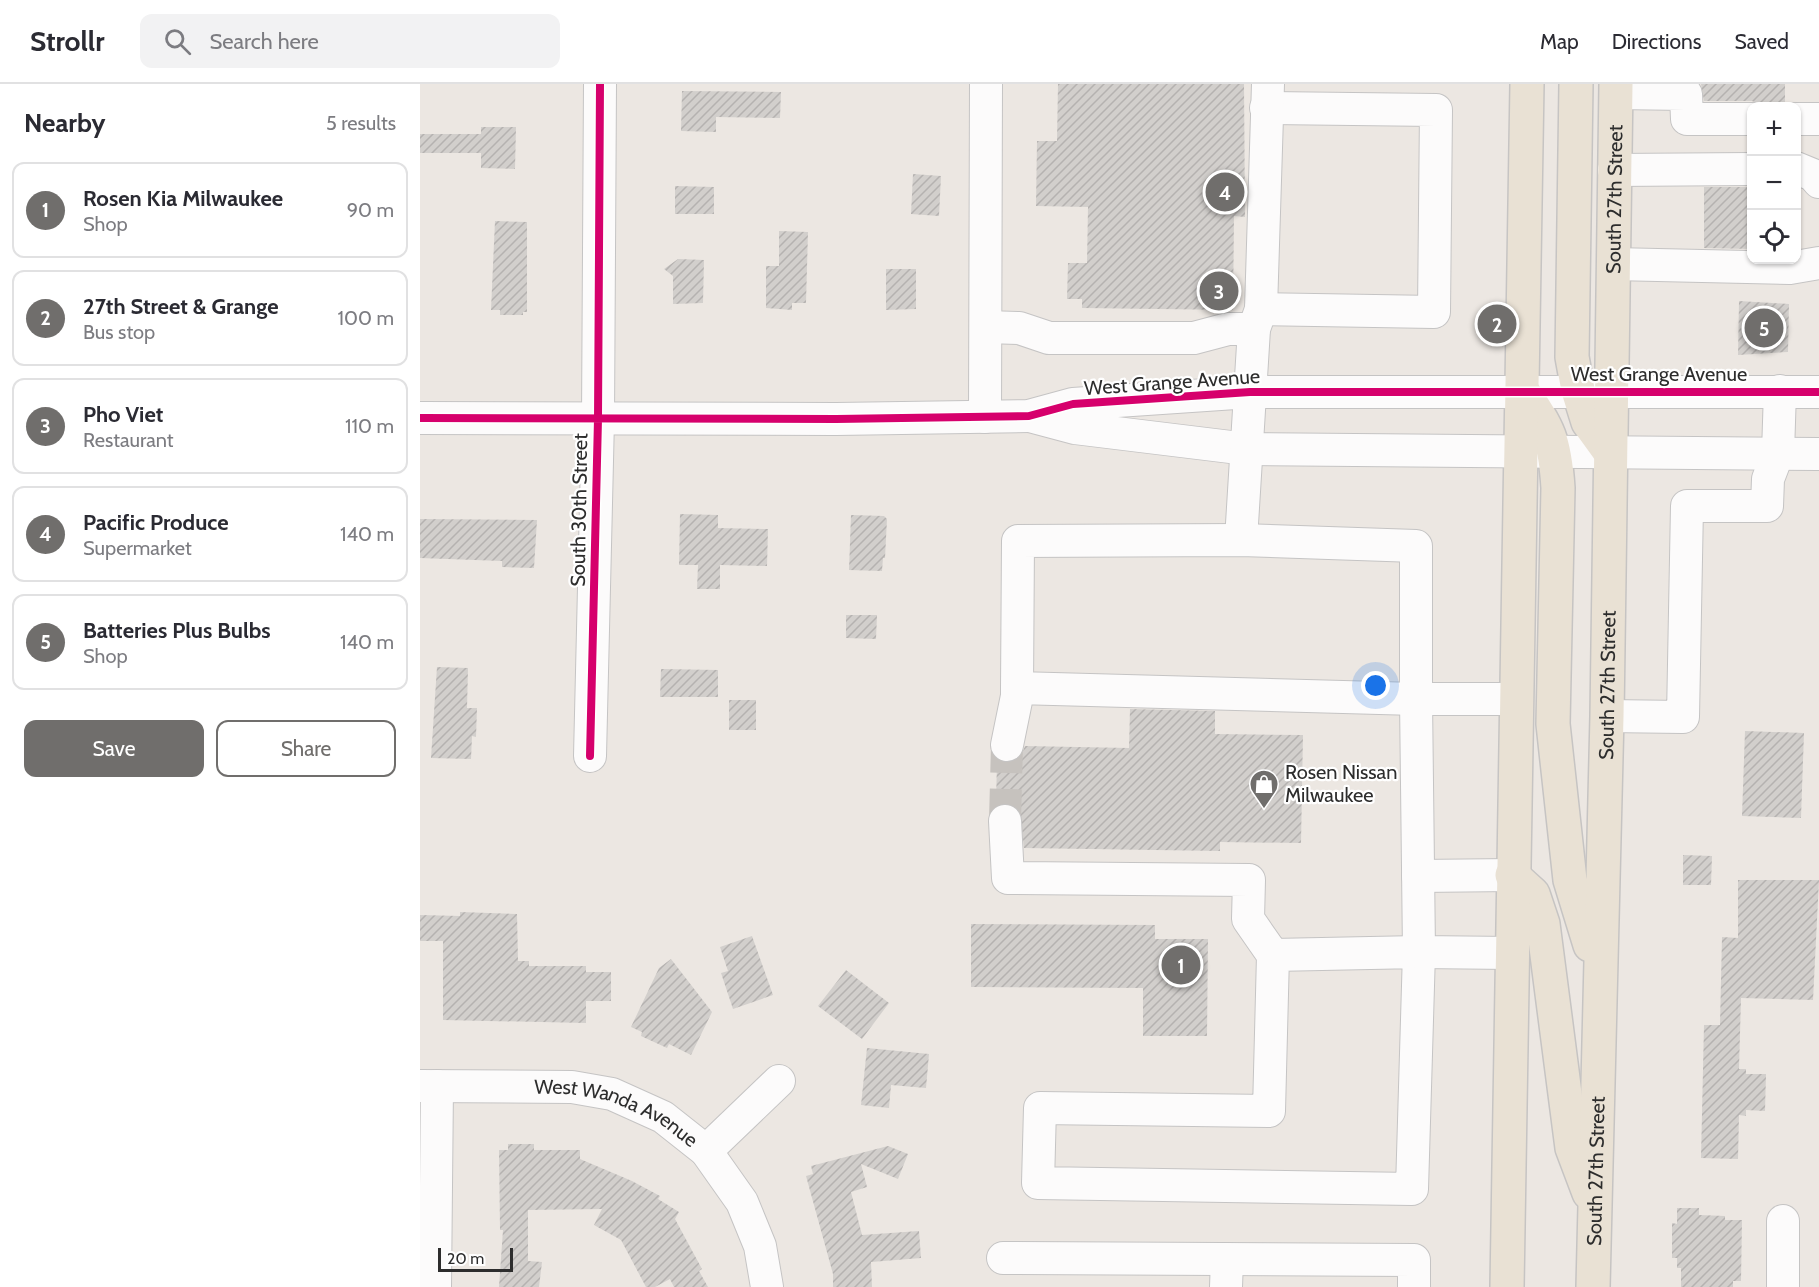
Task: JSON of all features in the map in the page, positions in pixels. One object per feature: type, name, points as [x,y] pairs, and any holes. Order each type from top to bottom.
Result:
[{"type":"main road","points":[[1507,1287],[1512,875],[1527,84]]},
{"type":"main road","points":[[1575,84],[1572,357],[1594,390]]},
{"type":"main road","name":"South 27th Street","points":[[1593,1287],[1607,716],[1609,451],[1594,390],[1613,264],[1616,89]]},
{"type":"main road","points":[[1522,390],[1543,421],[1556,450],[1558,488],[1552,724],[1570,880],[1599,972]]},
{"type":"main road","points":[[1512,875],[1533,894],[1543,924],[1572,1148],[1594,1209]]},
{"type":"street","name":"South 30th Street","points":[[590,756],[598,418],[600,84]]},
{"type":"street","points":[[985,417],[986,84]]},
{"type":"street","points":[[1616,89],[1686,89],[1686,119],[1747,119]]},
{"type":"street","points":[[986,327],[1019,328],[1049,338],[1194,338],[1257,319],[1434,312],[1436,110],[1267,96],[1257,319],[1241,540]]},
{"type":"street","points":[[1801,119],[1819,119]]},
{"type":"street","points":[[1614,170],[1747,169]]},
{"type":"street","points":[[1801,170],[1813,175],[1819,182]]},
{"type":"street","points":[[1613,264],[1790,268],[1819,263]]},
{"type":"street","name":"West Grange Avenue","points":[[420,418],[1029,416],[1073,404],[1250,392],[1522,390],[1819,392]]},
{"type":"street","points":[[1607,716],[1683,717],[1687,506],[1767,506],[1768,479],[1778,453],[1780,391]]},
{"type":"street","name":"West Grange Avenue","points":[[1029,416],[1075,428],[1247,449],[1819,454]]},
{"type":"street","points":[[1005,821],[1008,878],[1249,880],[1248,919],[1273,955],[1269,1111],[1040,1108],[1038,1184],[1412,1189],[1419,952],[1416,546],[1241,540],[1018,540],[1017,688],[1007,746]]},
{"type":"street","points":[[1017,688],[1416,699],[1517,699]]},
{"type":"street","points":[[1418,876],[1512,875]]},
{"type":"street","points":[[1273,955],[1511,953]]},
{"type":"street","name":"West Wanda Avenue","points":[[429,1086],[572,1087],[612,1094],[663,1117],[706,1151],[779,1081]]},
{"type":"street","points":[[429,1086],[435,1287]]},
{"type":"street","points":[[706,1151],[742,1202],[760,1246],[767,1287]]},
{"type":"street","points":[[1783,1221],[1783,1287]]},
{"type":"street","points":[[1003,1258],[1226,1273],[1414,1260],[1413,1287]]},
{"type":"building","points":[[1058,84],[1244,84],[1245,217],[1234,216],[1233,310],[1082,308],[1082,299],[1067,299],[1068,263],[1087,263],[1088,207],[1036,206],[1037,141],[1057,141]]},
{"type":"building","points":[[1701,84],[1785,84],[1785,102],[1704,101]]},
{"type":"building","points":[[682,91],[781,92],[780,118],[716,117],[716,132],[681,131]]},
{"type":"building","points":[[481,127],[516,127],[515,169],[481,168],[481,153],[420,153],[420,134],[481,134]]},
{"type":"building","points":[[913,174],[941,176],[939,216],[911,214]]},
{"type":"building","points":[[675,186],[714,187],[714,214],[675,214]]},
{"type":"building","points":[[1704,187],[1747,187],[1747,249],[1704,248]]},
{"type":"building","points":[[495,221],[527,222],[527,312],[523,312],[523,315],[500,315],[500,310],[491,310]]},
{"type":"building","points":[[779,231],[808,232],[806,303],[792,303],[792,310],[766,308],[766,266],[779,266]]},
{"type":"building","points":[[678,259],[704,260],[703,303],[673,304],[673,276],[664,269]]},
{"type":"building","points":[[886,269],[916,269],[916,309],[886,310]]},
{"type":"building","points":[[1739,301],[1789,304],[1788,352],[1738,355]]},
{"type":"building","points":[[680,514],[718,515],[718,528],[768,529],[767,566],[720,565],[720,589],[697,589],[698,565],[679,565]]},
{"type":"building","points":[[851,515],[884,516],[887,519],[882,571],[849,570]]},
{"type":"building","points":[[420,519],[537,520],[534,568],[502,567],[502,561],[420,558]]},
{"type":"building","points":[[846,615],[877,615],[876,639],[846,638]]},
{"type":"building","points":[[437,667],[468,668],[467,708],[477,708],[476,737],[472,736],[471,759],[431,758]]},
{"type":"building","points":[[661,669],[718,670],[718,697],[660,697]]},
{"type":"building","points":[[729,700],[756,700],[756,730],[729,730]]},
{"type":"building","points":[[1130,709],[1215,711],[1215,734],[1303,735],[1301,843],[1220,842],[1220,851],[1024,848],[1020,811],[1013,805],[1003,803],[996,806],[997,759],[1004,763],[1013,762],[1021,756],[1025,746],[1129,748]]},
{"type":"building","points":[[1745,731],[1804,733],[1801,818],[1742,816]]},
{"type":"building","points":[[1683,855],[1712,856],[1711,885],[1683,885]]},
{"type":"building","points":[[1738,880],[1819,880],[1813,1000],[1741,998],[1739,1069],[1746,1069],[1746,1074],[1766,1074],[1765,1111],[1746,1110],[1746,1116],[1739,1115],[1738,1159],[1701,1158],[1704,1025],[1720,1025],[1722,937],[1738,938]]},
{"type":"building","points":[[460,912],[517,914],[518,961],[529,961],[529,966],[586,966],[586,972],[611,972],[611,1001],[586,1001],[586,1023],[443,1020],[443,941],[420,941],[420,915],[460,916]]},
{"type":"building","points":[[971,924],[1155,925],[1155,939],[1208,939],[1207,1036],[1143,1036],[1143,988],[971,987]]},
{"type":"building","points":[[752,936],[773,995],[733,1009],[721,973],[728,971],[720,947]]},
{"type":"building","points":[[671,959],[712,1012],[691,1055],[669,1044],[667,1048],[641,1036],[642,1032],[631,1027],[659,968]]},
{"type":"building","points":[[846,970],[889,1003],[862,1039],[818,1006]]},
{"type":"building","points":[[867,1048],[929,1054],[926,1088],[891,1085],[889,1108],[861,1105]]},
{"type":"building","points":[[508,1144],[534,1144],[534,1150],[580,1150],[580,1159],[632,1181],[660,1196],[658,1199],[679,1212],[675,1219],[702,1269],[699,1271],[708,1287],[674,1287],[670,1279],[655,1287],[646,1287],[621,1240],[594,1225],[602,1209],[528,1210],[528,1261],[542,1262],[539,1287],[499,1287],[503,1230],[500,1230],[499,1150],[508,1150]]},
{"type":"building","points":[[888,1146],[908,1154],[898,1179],[861,1164],[867,1187],[851,1192],[862,1235],[919,1231],[921,1258],[871,1262],[872,1287],[833,1287],[833,1274],[806,1176],[813,1174],[811,1166]]},
{"type":"building","points":[[1677,1208],[1699,1208],[1699,1215],[1725,1216],[1725,1220],[1742,1220],[1741,1281],[1733,1281],[1733,1287],[1681,1287],[1681,1268],[1677,1268],[1677,1258],[1672,1258],[1672,1223],[1677,1224]]},
{"type":"tunnel","points":[[1005,821],[1007,745]]},
{"type":"cycle path","points":[[590,756],[598,419],[600,84]]},
{"type":"cycle path","points":[[420,418],[836,419],[1029,416],[1073,404],[1250,392],[1819,392]]},
{"type":"place","name":"Pacific Produce","points":[[1225,192]]},
{"type":"place","name":"Pho Viet","points":[[1219,291]]},
{"type":"place","name":"27th Street & Grange","points":[[1497,324]]},
{"type":"place","name":"Batteries Plus Bulbs","points":[[1764,328]]},
{"type":"place","name":"Rosen Nissan Milwaukee","points":[[1264,810]]},
{"type":"place","name":"Rosen Kia Milwaukee","points":[[1181,965]]}]
